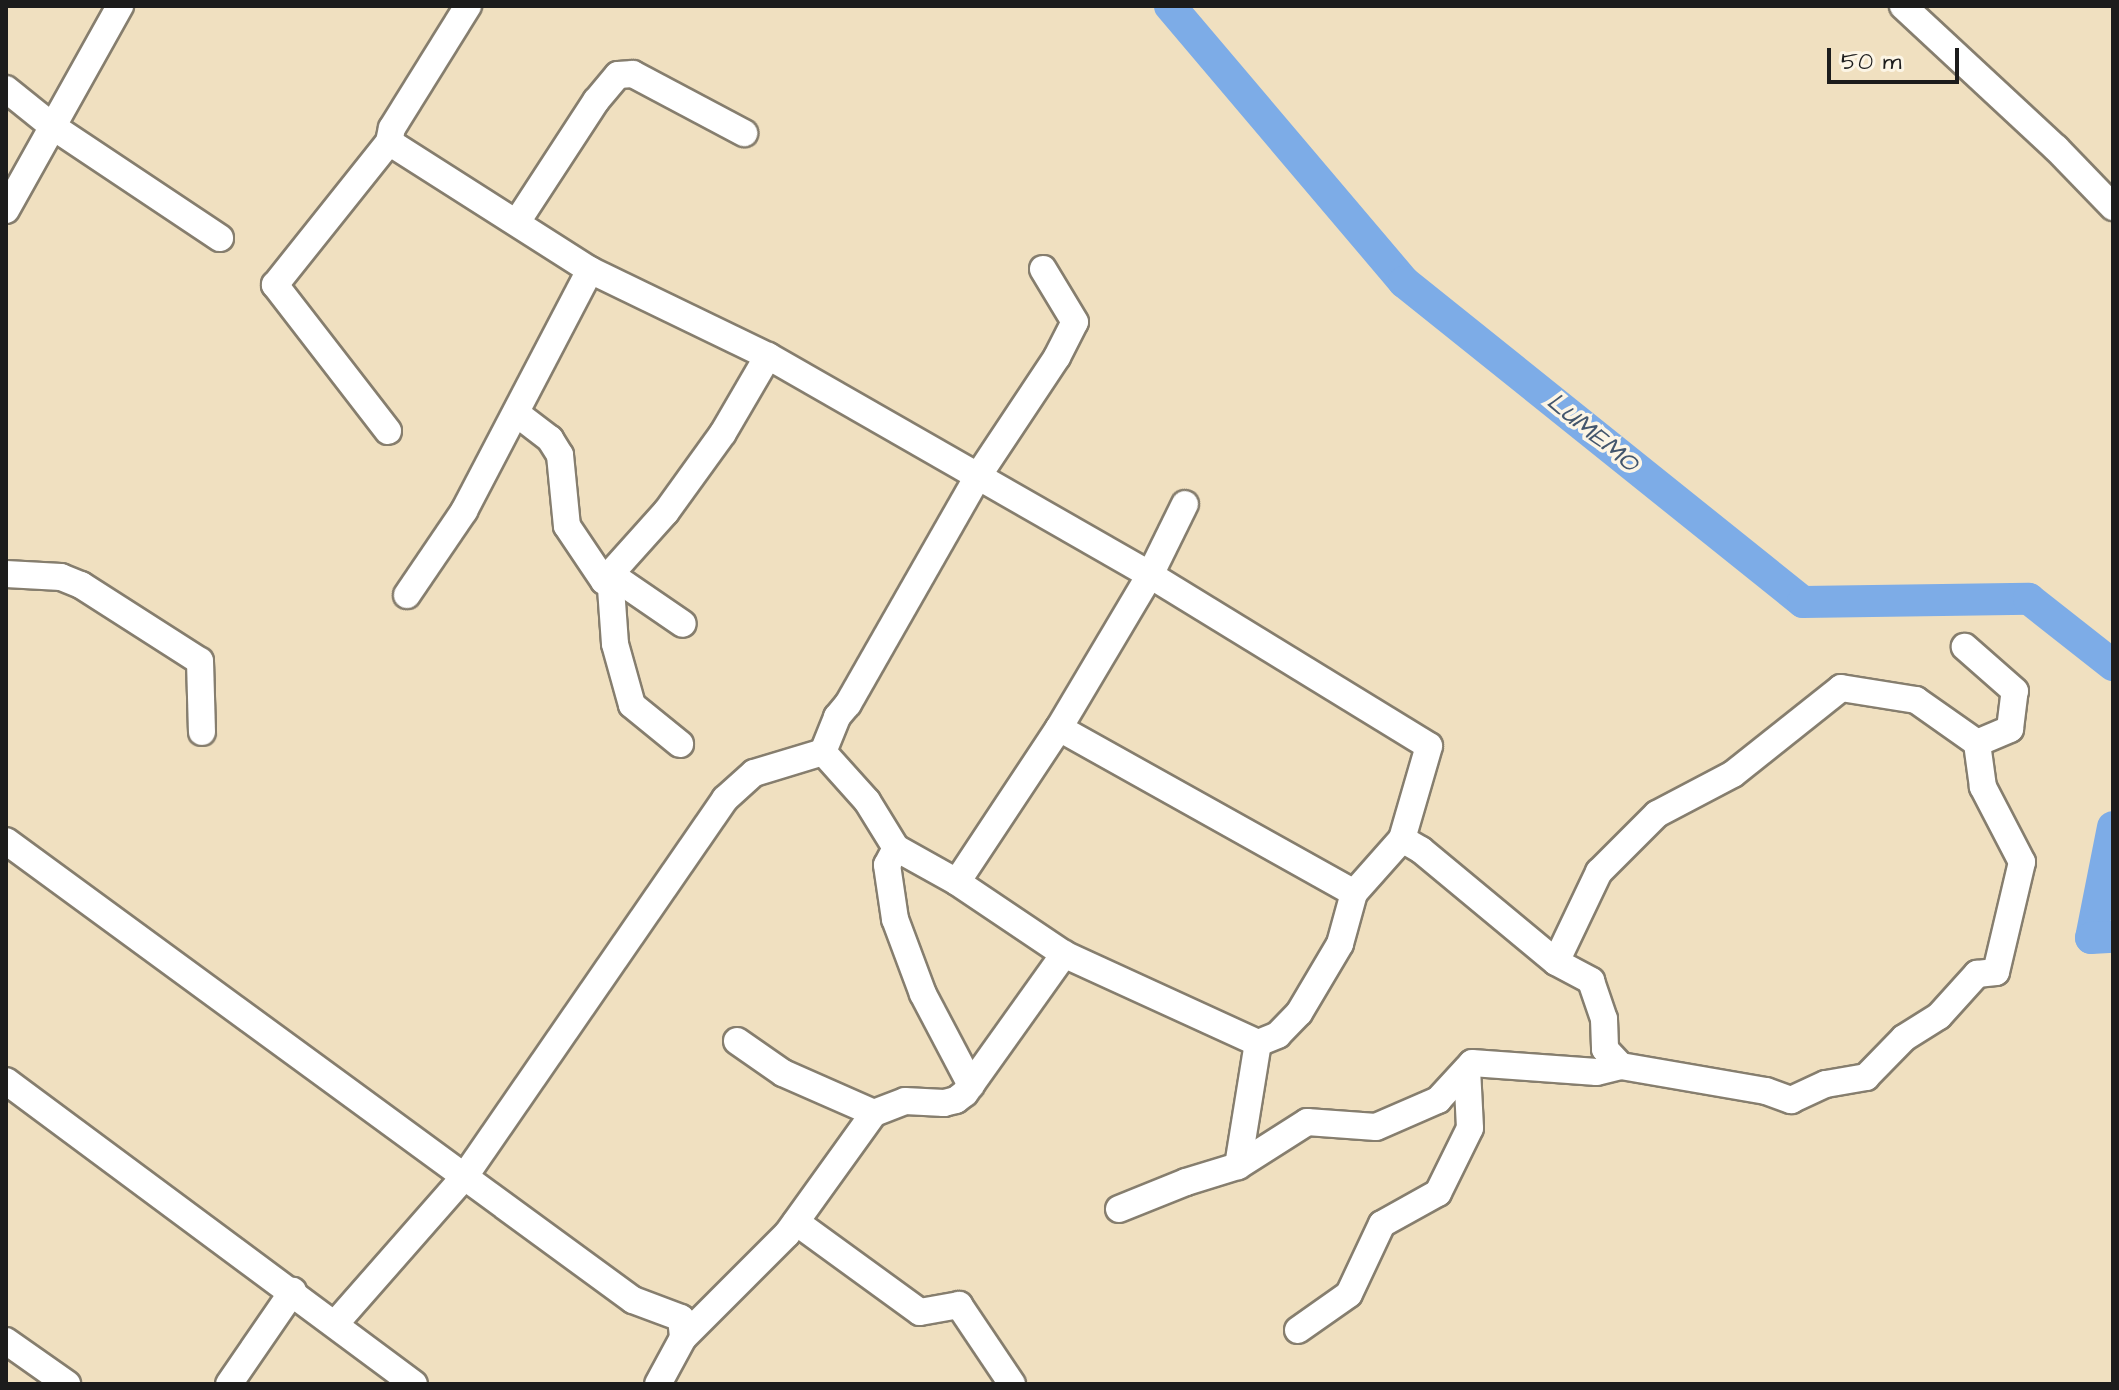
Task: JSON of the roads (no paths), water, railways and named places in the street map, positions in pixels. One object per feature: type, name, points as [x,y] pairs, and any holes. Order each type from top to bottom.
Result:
[{"type":"street","points":[[6,210],[120,6]]},
{"type":"street","points":[[388,431],[275,285],[389,142],[392,128],[468,6]]},
{"type":"street","points":[[1903,6],[2056,148],[2113,207]]},
{"type":"street","points":[[517,222],[596,101],[618,75],[633,74],[744,133]]},
{"type":"street","points":[[6,89],[52,126],[220,238]]},
{"type":"street","points":[[389,142],[590,270],[768,356],[1150,575],[1429,746],[1402,839],[1354,893],[1340,944],[1299,1013],[1278,1035],[1258,1043],[1064,954],[957,882],[896,848],[867,801],[823,752]]},
{"type":"street","points":[[823,752],[837,717],[848,704],[978,476],[1057,357],[1075,322],[1043,269]]},
{"type":"street","points":[[407,595],[464,511],[590,270]]},
{"type":"street","points":[[516,413],[550,439],[560,455],[567,526],[604,581],[666,512],[723,433],[768,356]]},
{"type":"street","points":[[957,882],[1059,728],[1150,575],[1185,504]]},
{"type":"street","points":[[6,574],[61,577],[81,585],[200,661],[202,732]]},
{"type":"street","points":[[610,574],[683,624]]},
{"type":"street","points":[[610,574],[615,644],[632,705],[680,744]]},
{"type":"street","points":[[1965,647],[2015,691],[2010,729],[1977,743]]},
{"type":"street","points":[[1119,1209],[1186,1182],[1238,1166],[1307,1122],[1376,1127],[1438,1100],[1472,1063],[1597,1072],[1621,1066],[1766,1091],[1791,1100],[1826,1084],[1866,1077],[1904,1038],[1939,1016],[1977,974],[1996,972],[2022,862],[1983,787],[1977,743],[1916,700],[1841,688],[1733,774],[1657,814],[1599,872],[1556,962]]},
{"type":"street","points":[[1059,728],[1354,893]]},
{"type":"street","points":[[335,1324],[465,1176],[725,799],[754,773],[823,752]]},
{"type":"street","points":[[1402,839],[1421,850],[1556,962],[1591,981],[1604,1019],[1605,1049],[1621,1066]]},
{"type":"street","points":[[6,841],[633,1300],[681,1318],[683,1338]]},
{"type":"street","points":[[896,848],[887,865],[895,919],[923,994],[971,1085]]},
{"type":"street","points":[[662,1383],[683,1338],[796,1222],[874,1113],[905,1101],[956,1100],[971,1085],[1064,954]]},
{"type":"street","points":[[737,1041],[783,1073],[874,1113]]},
{"type":"street","points":[[1238,1166],[1258,1043]]},
{"type":"street","points":[[1298,1330],[1349,1294],[1382,1224],[1438,1193],[1470,1128],[1467,1069]]},
{"type":"street","points":[[6,1081],[293,1291],[414,1384]]},
{"type":"street","points":[[796,1222],[920,1312],[959,1305],[1012,1384]]},
{"type":"street","points":[[229,1384],[293,1291]]},
{"type":"street","points":[[6,1341],[67,1384]]},
{"type":"waterway","name":"LUMEMO","points":[[1170,6],[1404,282],[1803,602],[2029,599],[2113,665]]},
{"type":"waterway","name":"LUMEMO","points":[[2113,827],[2091,938],[2113,937]]}]
